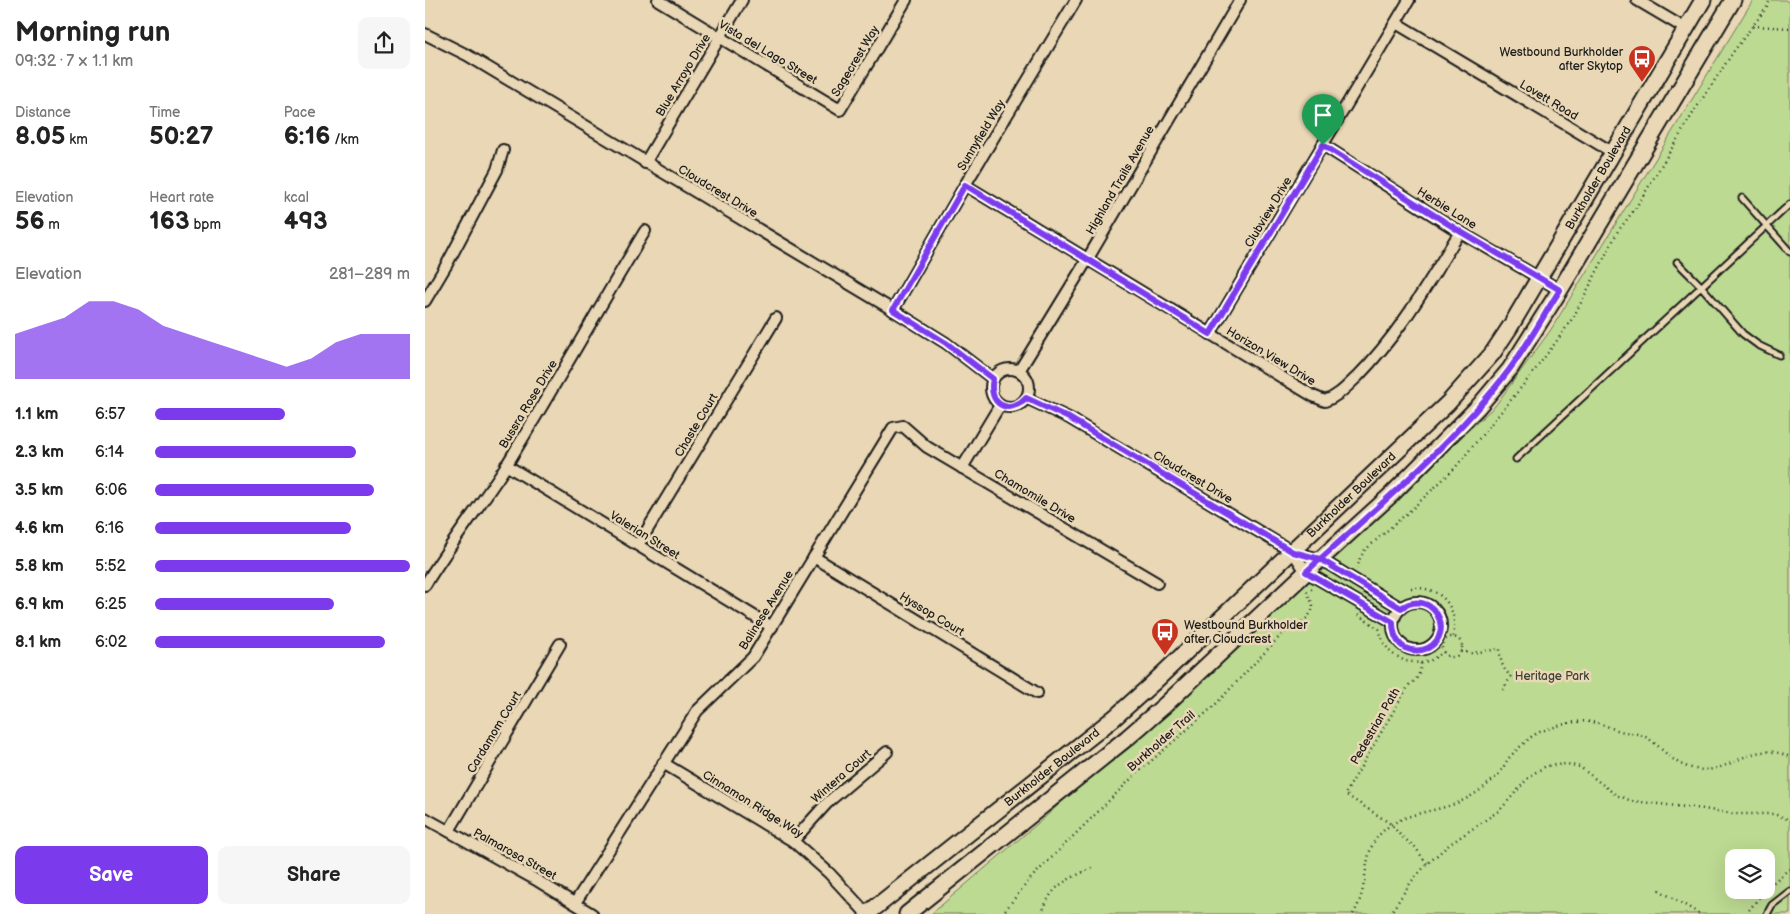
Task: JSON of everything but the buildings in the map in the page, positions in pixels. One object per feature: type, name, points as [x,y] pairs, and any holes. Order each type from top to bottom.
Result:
[{"type":"main road","name":"Burkholder Boulevard","points":[[867,914],[1114,718],[1293,552],[1448,403],[1470,379],[1492,354],[1510,328],[1703,0]]},
{"type":"main road","name":"Burkholder Boulevard","points":[[907,914],[1127,738],[1165,705],[1392,494],[1478,407],[1509,369],[1560,290],[1733,0]]},
{"type":"street","name":"Vista del Lago Street","points":[[658,0],[840,110]]},
{"type":"street","name":"Blue Arroyo Drive","points":[[645,163],[742,0]]},
{"type":"street","name":"Sagecrest Way","points":[[840,110],[906,0]]},
{"type":"street","name":"Sunnyfield Way","points":[[893,310],[965,185],[1076,0]]},
{"type":"street","name":"Highland Trails Avenue","points":[[1019,371],[1087,260],[1240,0]]},
{"type":"street","name":"Clubview Drive","points":[[1210,334],[1409,0]]},
{"type":"street","points":[[1637,0],[1686,29]]},
{"type":"street","name":"Lovett Road","points":[[1396,23],[1612,152]]},
{"type":"street","name":"Cloudcrest Drive","points":[[425,34],[467,55],[893,310],[946,343],[993,379]]},
{"type":"street","name":"Herbie Lane","points":[[1323,145],[1461,232],[1560,290]]},
{"type":"street","points":[[425,301],[497,170],[503,150]]},
{"type":"street","name":"Horizon View Drive","points":[[965,185],[1313,396],[1325,401],[1337,396],[1369,364],[1407,318],[1461,232]]},
{"type":"street","name":"Bussra Rose Drive","points":[[425,585],[441,558],[477,511],[506,465],[645,231]]},
{"type":"street","name":"Chaste Court","points":[[638,545],[776,318]]},
{"type":"street","points":[[1012,369],[1019,371],[1025,376],[1028,383],[1029,391],[1026,398],[1015,406],[1007,407],[1000,405],[993,398],[991,389],[993,379],[997,373],[1004,370],[1012,369]]},
{"type":"street","name":"Cloudcrest Drive","points":[[1026,398],[1069,418],[1293,552],[1320,559],[1401,608]]},
{"type":"street","points":[[962,468],[1000,405]]},
{"type":"street","name":"Chamomile Drive","points":[[903,426],[927,447],[1157,583]]},
{"type":"street","name":"Balinese Avenue","points":[[575,903],[697,711],[753,657],[893,428],[903,426]]},
{"type":"street","name":"Valerian Street","points":[[506,465],[771,627]]},
{"type":"street","name":"Cloudcrest Drive","points":[[1293,552],[1306,572],[1393,622]]},
{"type":"street","name":"Hyssop Court","points":[[814,557],[1037,693]]},
{"type":"street","points":[[1414,602],[1421,603],[1433,609],[1440,620],[1441,628],[1436,640],[1425,649],[1405,648],[1395,637],[1393,622],[1401,608],[1414,602]]},
{"type":"street","name":"Cardamom Court","points":[[449,831],[560,644]]},
{"type":"street","name":"Wintera Court","points":[[793,841],[828,802],[887,752]]},
{"type":"street","name":"Cinnamon Ridge Way","points":[[663,763],[793,841],[829,873],[867,914]]},
{"type":"street","name":"Palmarosa Street","points":[[425,818],[538,881],[592,914]]},
{"type":"lane","points":[[1742,198],[1790,252]]},
{"type":"lane","points":[[1516,459],[1790,204]]},
{"type":"lane","points":[[1677,262],[1743,334],[1758,345],[1779,355]]},
{"type":"lane","points":[[1767,914],[1772,905],[1790,891]]},
{"type":"path","points":[[1753,26],[1790,28]]},
{"type":"path","points":[[1420,494],[1424,497]]},
{"type":"path","name":"Burkholder Trail","points":[[1002,914],[1031,878],[1134,776],[1214,706],[1283,633],[1308,617],[1313,605],[1307,592],[1317,587]]},
{"type":"path","points":[[1411,588],[1429,589],[1443,597],[1449,604],[1455,620],[1453,637]]},
{"type":"path","points":[[1355,612],[1360,618],[1379,629],[1383,642],[1391,653],[1405,661],[1421,663],[1431,660],[1444,652]]},
{"type":"path","points":[[1453,637],[1461,642],[1461,651],[1457,656],[1451,657],[1444,652],[1443,644],[1447,638],[1453,637]]},
{"type":"path","points":[[1461,651],[1471,653],[1500,649],[1500,659],[1503,668],[1511,676],[1503,690]]},
{"type":"path","name":"Pedestrian Path","points":[[1421,663],[1417,679],[1409,685],[1345,794],[1391,824],[1400,835],[1415,847],[1427,864]]},
{"type":"path","points":[[1353,914],[1359,906],[1365,886],[1369,856],[1375,839],[1391,824],[1406,816],[1458,802],[1486,786],[1499,773],[1509,758],[1531,737],[1544,730],[1565,723],[1588,721],[1598,723],[1622,732],[1637,733],[1649,740],[1677,763],[1697,769],[1713,769],[1749,754],[1768,751],[1790,757]]},
{"type":"path","points":[[1390,914],[1411,882],[1427,864],[1450,844],[1500,810],[1531,775],[1546,766],[1567,764],[1580,768],[1616,795],[1632,801],[1733,814],[1774,814],[1790,820]]},
{"type":"path","points":[[1043,914],[1046,901],[1053,890],[1064,881],[1092,868]]},
{"type":"path","points":[[1775,881],[1790,868]]},
{"type":"path","points":[[1659,890],[1699,914]]},
{"type":"path","points":[[1746,914],[1758,899]]},
{"type":"green space","name":"Heritage Park","points":[[1753,0],[1785,0],[1790,3],[1790,914],[931,914],[1044,818],[1495,406],[1550,331]]},
{"type":"place","name":"Westbound Burkholder after Skytop","points":[[1642,83]]},
{"type":"place","name":"Westbound Burkholder after Cloudcrest","points":[[1165,656]]},
{"type":"route","points":[[1323,145],[1210,334],[965,185],[893,310],[946,343],[993,379],[991,389],[993,398],[1000,405],[1007,407],[1015,406],[1026,398],[1069,418],[1293,552],[1320,559],[1401,608],[1414,602],[1428,605],[1437,614],[1441,628],[1436,640],[1425,649],[1412,650],[1405,648],[1395,637],[1393,622],[1306,572],[1320,559],[1392,494],[1478,407],[1509,369],[1560,290],[1461,232],[1323,145]]}]
